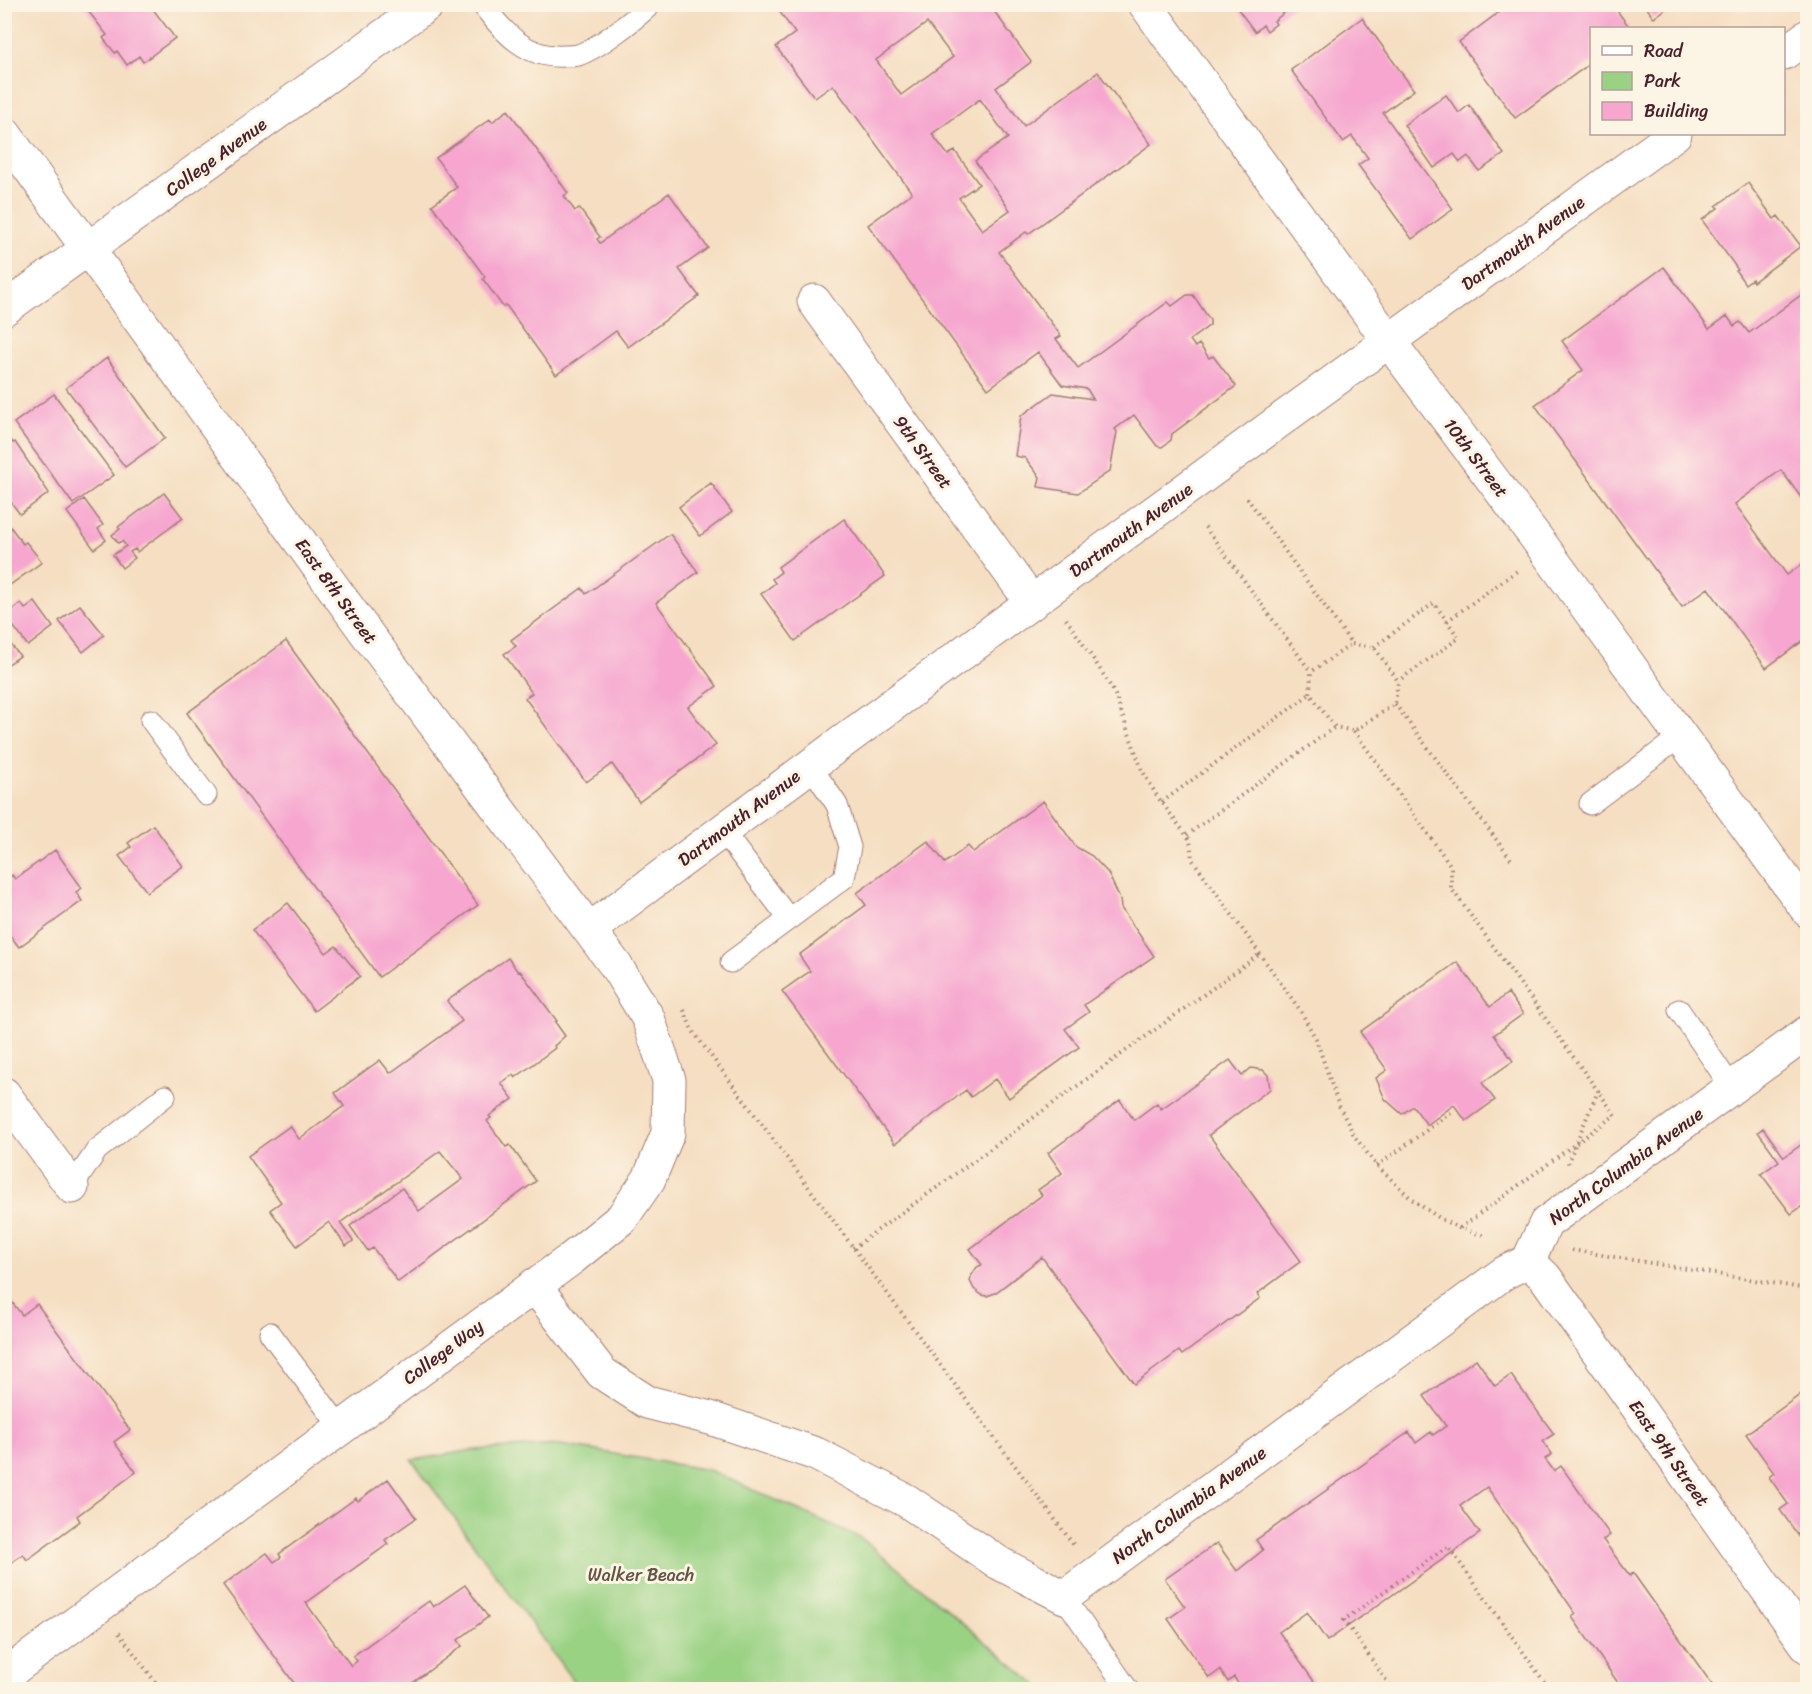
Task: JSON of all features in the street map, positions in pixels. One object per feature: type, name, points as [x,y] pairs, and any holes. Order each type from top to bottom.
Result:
[{"type":"street","name":"College Avenue","points":[[4,309],[428,4]]},
{"type":"street","name":"10th Street","points":[[1145,4],[1388,340],[1808,911]]},
{"type":"street","points":[[1785,52],[1808,36]]},
{"type":"street","name":"East 8th Street","points":[[4,133],[367,634],[589,930]]},
{"type":"street","name":"Dartmouth Avenue","points":[[589,930],[1388,340],[1674,135]]},
{"type":"street","name":"9th Street","points":[[814,301],[1039,597]]},
{"type":"street","name":"College Way","points":[[4,1676],[571,1259],[622,1218],[649,1179],[668,1133],[669,1080],[648,1018],[616,966],[589,930]]},
{"type":"street","name":"North Columbia Avenue","points":[[1064,1597],[1504,1273],[1528,1261],[1546,1223],[1808,1032]]},
{"type":"street","points":[[4,1094],[72,1187]]},
{"type":"street","name":"East 9th Street","points":[[1528,1261],[1545,1277],[1808,1647]]},
{"type":"street","points":[[534,1285],[602,1373],[647,1402],[710,1418],[816,1454],[907,1501],[999,1563],[1064,1597]]},
{"type":"lane","points":[[482,4],[500,29],[523,48],[553,57],[578,55],[600,42],[651,4]]},
{"type":"lane","points":[[151,720],[206,795]]},
{"type":"lane","points":[[1590,804],[1681,736]]},
{"type":"lane","points":[[731,962],[844,878],[850,847],[837,805],[810,765]]},
{"type":"lane","points":[[722,830],[789,919]]},
{"type":"lane","points":[[1679,1010],[1732,1088]]},
{"type":"lane","points":[[72,1187],[97,1150],[165,1096]]},
{"type":"lane","points":[[270,1333],[340,1428]]},
{"type":"lane","points":[[1064,1597],[1128,1689]]},
{"type":"path","points":[[1246,498],[1352,644]]},
{"type":"path","points":[[1205,527],[1311,672],[1310,693],[1335,727],[1354,732],[1451,866],[1451,888],[1615,1115],[1459,1228]]},
{"type":"path","points":[[1447,621],[1517,571]]},
{"type":"path","points":[[1039,597],[1098,666],[1114,692],[1142,770],[1190,840],[1192,859],[1300,1010],[1316,1039],[1339,1106],[1355,1137],[1377,1166],[1413,1200],[1459,1228],[1485,1236]]},
{"type":"path","points":[[1311,672],[1352,644],[1374,647],[1434,603],[1459,638],[1398,681]]},
{"type":"path","points":[[1374,647],[1398,681],[1395,704],[1513,862]]},
{"type":"path","points":[[1162,802],[1310,693]]},
{"type":"path","points":[[1354,732],[1395,704]]},
{"type":"path","points":[[1187,835],[1335,727]]},
{"type":"path","points":[[853,1248],[1260,954]]},
{"type":"path","points":[[692,1030],[1073,1544]]},
{"type":"path","points":[[1572,1168],[1568,1162],[1598,1091]]},
{"type":"path","points":[[1377,1166],[1452,1112]]},
{"type":"path","points":[[1572,1250],[1808,1289]]},
{"type":"path","points":[[1394,1689],[1344,1620],[1448,1546],[1550,1689]]},
{"type":"path","points":[[99,1606],[161,1689]]},
{"type":"green space","name":"Walker Beach","points":[[561,1445],[709,1470],[861,1538],[1042,1689],[579,1689],[412,1460],[474,1450]]},
{"type":"building","points":[[80,4],[149,4],[175,38],[143,62],[139,56],[127,65],[117,51],[115,53],[103,38],[107,35],[85,7],[83,9]]},
{"type":"building","points":[[774,4],[989,4],[1031,62],[996,88],[1024,126],[1098,72],[1151,144],[1028,234],[1026,232],[999,252],[1061,336],[1056,339],[1078,368],[1168,302],[1172,306],[1187,295],[1193,295],[1210,320],[1210,325],[1190,340],[1195,347],[1199,344],[1209,358],[1213,356],[1236,386],[1172,434],[1171,440],[1162,447],[1157,446],[1134,415],[1115,429],[1117,432],[1110,471],[1078,493],[1038,487],[1040,477],[1025,458],[1015,456],[1021,416],[1053,393],[1093,399],[1087,389],[1062,385],[1038,352],[988,389],[868,225],[912,193],[833,85],[815,98],[776,47],[795,33]],"holes":[[[927,23],[953,57],[901,95],[876,60]],[[980,99],[1008,138],[975,161],[1010,210],[982,230],[959,198],[979,184],[955,151],[948,155],[932,134]]]},
{"type":"building","points":[[1234,4],[1295,4],[1274,21],[1276,24],[1267,31],[1263,25],[1255,32]]},
{"type":"building","points":[[1510,4],[1612,4],[1629,27],[1590,27],[1590,63],[1515,118],[1459,42]]},
{"type":"building","points":[[1644,4],[1672,4],[1654,18]]},
{"type":"building","points":[[1362,18],[1414,90],[1383,113],[1453,209],[1412,239],[1358,165],[1368,158],[1352,136],[1343,142],[1291,70]]},
{"type":"building","points":[[1446,95],[1459,113],[1469,105],[1504,154],[1479,171],[1468,156],[1460,162],[1454,154],[1434,168],[1404,125]]},
{"type":"building","points":[[508,110],[568,193],[564,196],[575,211],[579,208],[600,237],[597,239],[600,243],[669,193],[708,248],[679,269],[699,296],[628,347],[616,331],[556,375],[506,305],[503,307],[483,279],[485,277],[432,205],[457,187],[436,158],[490,119],[492,122]]},
{"type":"building","points":[[1748,183],[1774,219],[1778,216],[1801,246],[1753,282],[1752,279],[1745,284],[1736,271],[1738,270],[1702,220],[1718,208],[1716,206]]},
{"type":"building","points":[[1664,267],[1709,329],[1727,316],[1734,326],[1740,322],[1749,333],[1808,290],[1808,507],[1781,470],[1735,504],[1787,575],[1808,560],[1808,637],[1766,668],[1708,588],[1682,607],[1535,405],[1583,370],[1562,341]]},
{"type":"building","points":[[107,358],[165,438],[125,467],[66,388]]},
{"type":"building","points":[[54,394],[114,475],[73,504],[14,423]]},
{"type":"building","points":[[10,439],[13,443],[15,442],[49,493],[20,514],[10,501],[4,506],[4,444]]},
{"type":"building","points":[[711,483],[732,512],[700,536],[679,507]]},
{"type":"building","points":[[164,493],[183,518],[137,552],[135,549],[130,552],[135,558],[122,568],[113,555],[126,546],[122,541],[118,543],[112,535],[120,529],[118,527]]},
{"type":"building","points":[[84,499],[103,525],[98,529],[106,540],[94,549],[67,512]]},
{"type":"building","points":[[4,518],[23,544],[26,542],[42,562],[10,585],[4,578]]},
{"type":"building","points":[[844,519],[885,576],[795,641],[761,594],[775,583],[772,579],[781,572],[778,567]]},
{"type":"building","points":[[670,534],[698,572],[656,603],[717,686],[688,707],[716,745],[639,802],[612,764],[586,782],[525,698],[532,693],[504,654],[516,646],[511,640],[582,588],[586,594]]},
{"type":"building","points":[[35,602],[53,627],[28,646],[5,615],[21,603],[25,609]]},
{"type":"building","points":[[80,605],[104,635],[83,652],[59,621]]},
{"type":"building","points":[[4,636],[20,656],[4,667]]},
{"type":"building","points":[[286,641],[478,905],[379,977],[187,713]]},
{"type":"building","points":[[1043,801],[1076,847],[1092,856],[1108,873],[1120,899],[1121,908],[1154,956],[1084,1005],[1089,1012],[1065,1029],[1079,1047],[1009,1098],[995,1079],[971,1097],[966,1090],[895,1144],[782,991],[810,971],[799,955],[866,905],[857,893],[928,841],[945,863],[968,846],[973,852]]},
{"type":"building","points":[[153,825],[183,866],[147,892],[119,856],[131,847],[128,843]]},
{"type":"building","points":[[55,850],[82,888],[76,892],[82,901],[19,947],[4,928],[4,881],[12,875],[15,879]]},
{"type":"building","points":[[288,903],[326,953],[336,946],[360,976],[314,1011],[252,930]]},
{"type":"building","points":[[508,958],[557,1021],[555,1022],[565,1036],[554,1046],[555,1048],[515,1078],[513,1075],[501,1083],[513,1099],[489,1116],[491,1118],[487,1121],[506,1147],[510,1145],[536,1181],[398,1282],[373,1248],[368,1251],[350,1226],[402,1188],[419,1211],[463,1179],[440,1151],[340,1223],[353,1241],[346,1246],[329,1222],[297,1246],[270,1210],[281,1202],[248,1156],[290,1126],[299,1139],[344,1106],[335,1093],[380,1060],[390,1073],[462,1021],[447,1001]]},
{"type":"building","points":[[1457,962],[1490,1007],[1508,993],[1523,1014],[1494,1035],[1513,1061],[1482,1083],[1495,1100],[1466,1121],[1454,1105],[1427,1125],[1413,1106],[1402,1114],[1385,1099],[1376,1078],[1387,1070],[1360,1032]]},
{"type":"building","points":[[1230,1060],[1242,1076],[1251,1068],[1263,1070],[1268,1075],[1270,1089],[1209,1135],[1301,1261],[1257,1294],[1260,1298],[1182,1355],[1179,1351],[1134,1384],[1042,1257],[995,1293],[987,1296],[974,1289],[970,1281],[971,1276],[977,1267],[982,1265],[970,1249],[1042,1195],[1038,1190],[1062,1173],[1048,1153],[1120,1100],[1134,1120],[1157,1103],[1161,1109]]},
{"type":"building","points":[[1763,1128],[1784,1157],[1808,1140],[1808,1202],[1791,1214],[1761,1174],[1779,1161],[1758,1132]]},
{"type":"building","points":[[11,1301],[22,1315],[37,1304],[130,1430],[114,1442],[136,1472],[77,1516],[80,1521],[27,1560],[23,1554],[4,1568],[4,1306]]},
{"type":"building","points":[[1476,1359],[1495,1386],[1511,1375],[1554,1434],[1543,1441],[1552,1454],[1545,1459],[1554,1471],[1561,1466],[1610,1535],[1603,1540],[1630,1576],[1633,1573],[1716,1690],[1623,1690],[1572,1617],[1576,1614],[1487,1487],[1460,1506],[1480,1533],[1327,1641],[1307,1612],[1279,1632],[1320,1690],[1242,1690],[1234,1677],[1228,1682],[1220,1670],[1209,1678],[1168,1619],[1185,1607],[1165,1579],[1217,1543],[1237,1571],[1263,1550],[1256,1540],[1409,1432],[1416,1443],[1431,1432],[1433,1435],[1446,1426],[1424,1396]]},
{"type":"building","points":[[1808,1389],[1808,1549],[1780,1510],[1788,1504],[1769,1477],[1774,1473],[1746,1434]]},
{"type":"building","points":[[388,1479],[416,1518],[385,1540],[388,1544],[306,1603],[351,1666],[357,1661],[353,1656],[429,1601],[433,1607],[465,1585],[488,1617],[458,1640],[462,1646],[403,1690],[299,1690],[223,1585],[267,1553],[274,1562],[281,1557],[279,1554],[356,1498],[358,1501]]}]
